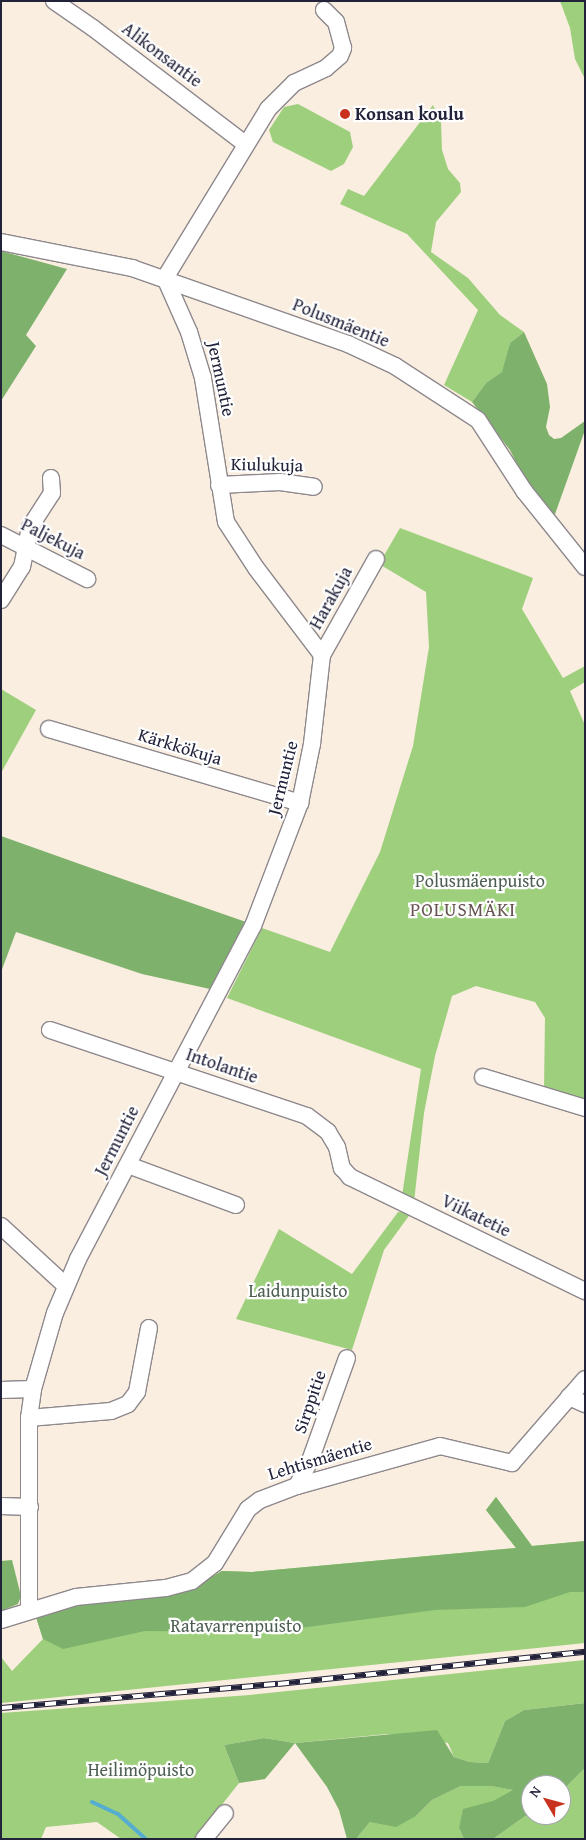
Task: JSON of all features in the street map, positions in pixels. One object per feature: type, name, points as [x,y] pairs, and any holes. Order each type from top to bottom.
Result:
[{"type":"street","name":"Alikonsantie","points":[[54,1],[94,28],[244,144]]},
{"type":"street","points":[[165,278],[244,144],[280,95],[294,83],[334,63],[340,56],[343,48],[336,22],[324,10]]},
{"type":"street","name":"Polusmäentie","points":[[1,242],[76,255],[165,278],[362,350],[395,366],[468,413],[487,430],[525,492],[585,567]]},
{"type":"street","name":"Jermuntie","points":[[29,1611],[29,1418],[33,1389],[65,1285],[253,926],[300,803],[312,744],[322,655],[231,533],[222,509],[201,370],[189,332],[165,278]]},
{"type":"street","points":[[1,600],[22,566],[30,527],[52,493],[51,478]]},
{"type":"street","name":"Kiulukuja","points":[[219,485],[280,482],[314,486]]},
{"type":"street","name":"Paljekuja","points":[[1,535],[87,579]]},
{"type":"street","name":"Harakuja","points":[[322,655],[376,559]]},
{"type":"street","name":"Kärkkökuja","points":[[49,729],[300,803]]},
{"type":"street","name":"Intolantie","points":[[50,1030],[315,1120],[333,1139],[342,1168],[350,1177]]},
{"type":"street","points":[[483,1077],[585,1108]]},
{"type":"street","points":[[128,1165],[236,1205]]},
{"type":"street","name":"Viikatetie","points":[[350,1177],[585,1291]]},
{"type":"street","points":[[1,1226],[65,1285]]},
{"type":"street","points":[[29,1418],[105,1412],[128,1404],[137,1392],[148,1328]]},
{"type":"street","name":"Sirppitie","points":[[298,1486],[312,1458],[347,1358]]},
{"type":"street","points":[[585,1378],[569,1397],[585,1404]]},
{"type":"street","points":[[1,1390],[33,1389]]},
{"type":"street","name":"Lehtismäentie","points":[[1,1620],[76,1598],[166,1588],[192,1581],[214,1563],[248,1509],[260,1500],[298,1486],[434,1447],[454,1448],[512,1463],[569,1397]]},
{"type":"street","points":[[1,1506],[30,1507]]},
{"type":"street","points":[[204,1839],[224,1813]]},
{"type":"green space","points":[[560,1],[585,1],[585,79],[575,59],[570,28]]},
{"type":"green space","points":[[298,104],[350,132],[353,147],[344,164],[331,171],[273,142],[269,130],[284,107]]},
{"type":"green space","points":[[433,105],[441,122],[442,150],[448,169],[460,183],[461,192],[436,222],[431,252],[468,278],[500,315],[524,332],[510,343],[503,372],[486,383],[472,402],[444,385],[478,310],[407,234],[340,204],[348,189],[364,196]]},
{"type":"green space","points":[[1,251],[67,269],[26,335],[36,346],[1,401]]},
{"type":"green space","points":[[524,332],[547,384],[550,407],[546,427],[549,435],[554,439],[561,438],[585,421],[585,430],[554,517],[526,482],[510,450],[472,402],[486,383],[502,372],[510,343]]},
{"type":"green space","name":"Polusmäenpuisto","points":[[400,528],[533,578],[522,609],[563,678],[585,666],[585,682],[570,691],[585,725],[585,1099],[544,1089],[545,1018],[535,1002],[476,986],[452,996],[435,1056],[424,1113],[414,1202],[402,1196],[421,1069],[227,998],[262,928],[330,952],[380,852],[413,746],[429,647],[426,592],[379,564]]},
{"type":"green space","points":[[1,689],[36,710],[1,773]]},
{"type":"green space","points":[[1,836],[246,922],[210,989],[142,974],[16,932],[1,972]]},
{"type":"green space","name":"Laidunpuisto","points":[[398,1212],[411,1213],[384,1250],[352,1350],[236,1319],[279,1229],[352,1274]]},
{"type":"green space","name":"Ratavarrenpuisto","points":[[496,1497],[532,1546],[585,1541],[571,1592],[585,1592],[585,1643],[1,1703],[1,1657],[12,1671],[43,1639],[36,1617],[86,1604],[143,1598],[194,1587],[222,1571],[252,1572],[516,1548],[486,1510]]},
{"type":"green space","points":[[496,1497],[532,1546],[585,1541],[585,1592],[570,1592],[525,1607],[435,1610],[270,1632],[145,1631],[63,1649],[43,1639],[36,1617],[86,1604],[143,1598],[194,1587],[222,1571],[252,1572],[516,1548],[486,1510]]},
{"type":"green space","points":[[12,1560],[21,1596],[18,1604],[1,1611],[1,1561]]},
{"type":"green space","name":"Heilimöpuisto","points":[[585,1660],[585,1703],[524,1710],[505,1721],[488,1763],[470,1762],[454,1757],[448,1743],[387,1734],[295,1743],[264,1738],[224,1745],[239,1783],[195,1839],[121,1839],[97,1822],[46,1827],[41,1839],[1,1839],[1,1713],[250,1695]]},
{"type":"green space","points":[[585,1703],[585,1768],[571,1782],[571,1775],[521,1775],[521,1819],[493,1839],[464,1839],[459,1828],[463,1809],[493,1801],[513,1790],[491,1786],[461,1786],[432,1800],[416,1816],[396,1827],[370,1822],[356,1839],[347,1839],[339,1810],[327,1787],[295,1743],[437,1730],[454,1757],[470,1762],[488,1763],[505,1721],[524,1710]]},
{"type":"green space","points":[[264,1738],[295,1743],[265,1779],[239,1783],[224,1745]]},
{"type":"green space","points":[[585,1768],[585,1839],[493,1839],[521,1819],[521,1825],[571,1825],[571,1782]]},
{"type":"green space","points":[[461,1786],[491,1786],[514,1790],[459,1828],[464,1839],[356,1839],[370,1822],[416,1816],[432,1800]]},
{"type":"waterway","points":[[92,1802],[118,1814],[146,1839]]},
{"type":"railway","points":[[1,1708],[278,1684],[585,1652]]},
{"type":"place","name":"Konsan koulu","points":[[345,114]]},
{"type":"district","name":"POLUSMÄKI","points":[[463,910]]}]
